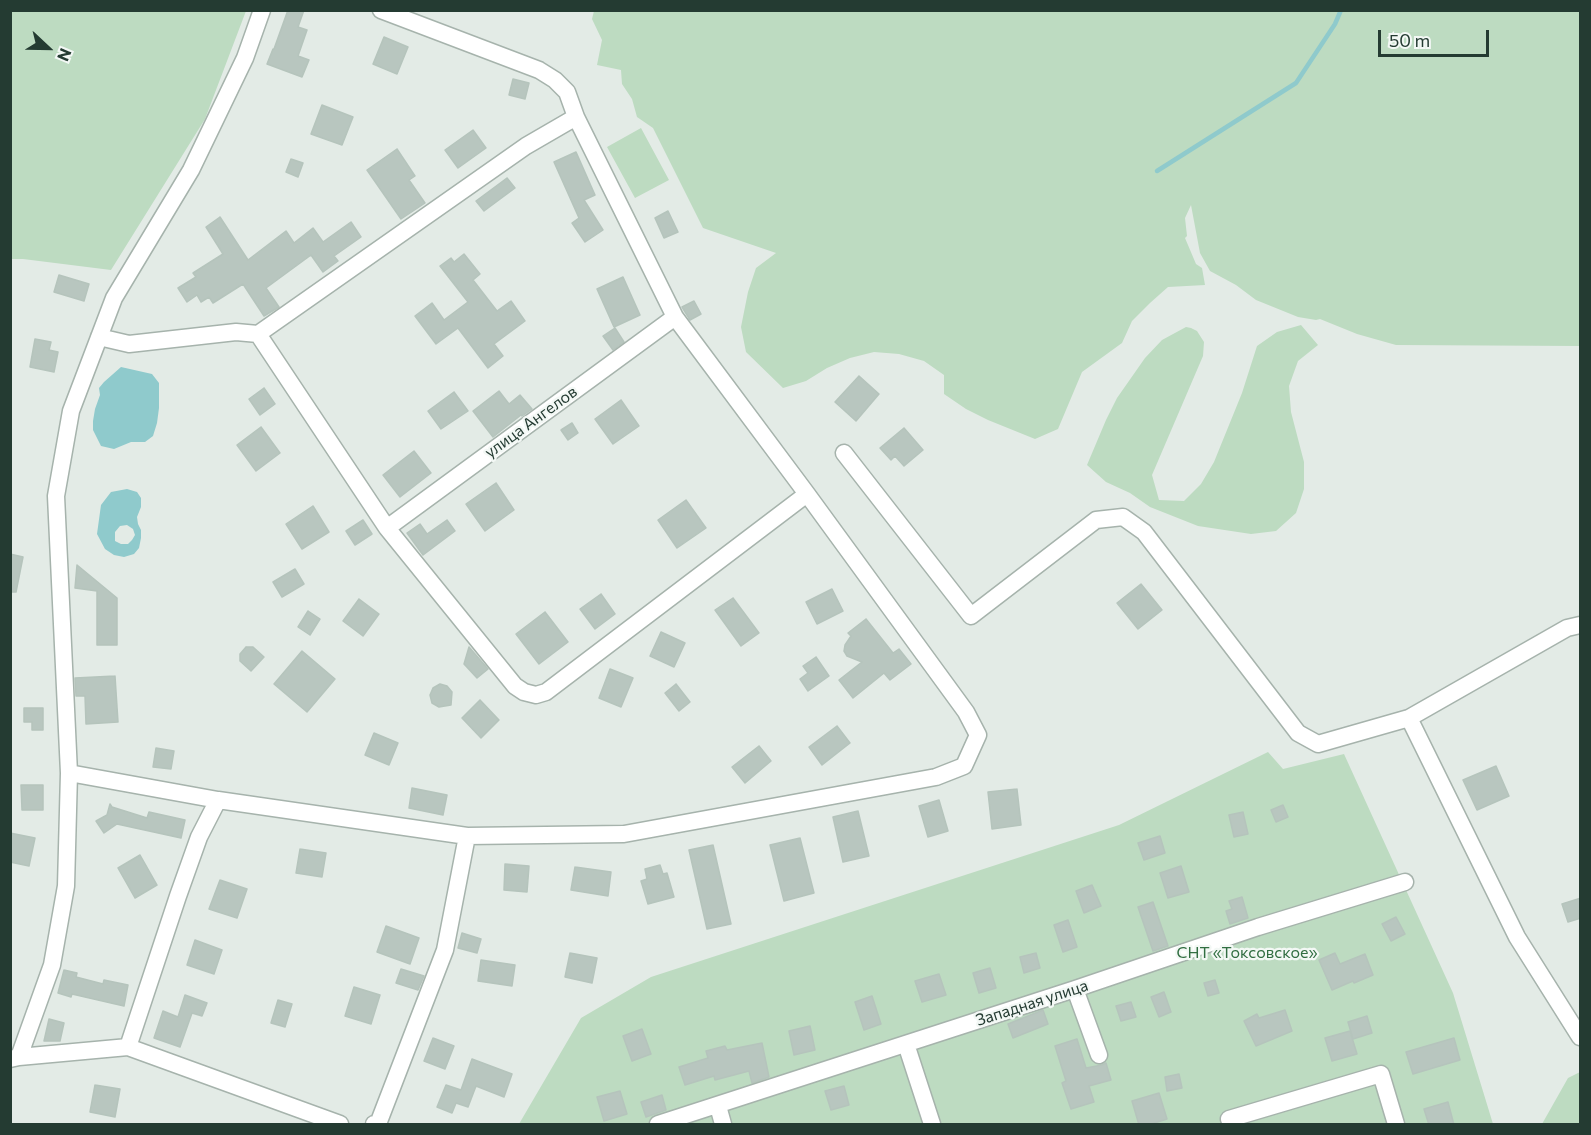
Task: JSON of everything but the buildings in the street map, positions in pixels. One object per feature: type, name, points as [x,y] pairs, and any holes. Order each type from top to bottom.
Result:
[{"type":"street","points":[[262,10],[245,58],[191,170],[114,298],[72,411],[56,496],[69,773],[66,886],[52,964],[15,1058],[128,1047],[340,1125]]},
{"type":"street","points":[[69,773],[218,800],[467,836],[624,834],[936,777],[964,766],[978,735],[966,712],[675,317],[576,117],[567,92],[555,80],[539,70],[381,10]]},
{"type":"street","points":[[99,337],[129,344],[236,332],[258,334],[526,146],[576,117]]},
{"type":"street","name":"улица Ангелов","points":[[387,528],[675,317]]},
{"type":"street","points":[[258,334],[387,528],[515,686],[524,692],[536,695],[546,692],[807,494]]},
{"type":"street","points":[[844,453],[970,616],[1096,520],[1123,517],[1144,532],[1298,733],[1318,744],[1409,717],[1567,628],[1581,626]]},
{"type":"street","points":[[1409,717],[1517,937],[1581,1037]]},
{"type":"street","points":[[128,1047],[195,847],[218,800]]},
{"type":"street","points":[[374,1125],[378,1124],[445,950],[467,836]]},
{"type":"street","name":"Западная улица","points":[[658,1125],[1258,927],[1406,882]]},
{"type":"street","points":[[1075,989],[1099,1055]]},
{"type":"street","points":[[906,1044],[932,1125]]},
{"type":"street","points":[[1231,1125],[1229,1119],[1381,1074],[1396,1125]]},
{"type":"street","points":[[718,1106],[723,1125]]},
{"type":"green space","points":[[10,11],[246,11],[205,119],[111,270],[11,259]]},
{"type":"green space","points":[[594,11],[1580,11],[1580,346],[1396,345],[1357,334],[1320,319],[1298,317],[1256,300],[1236,285],[1210,271],[1200,253],[1191,205],[1185,218],[1187,236],[1185,238],[1196,264],[1202,268],[1205,285],[1168,287],[1150,303],[1132,321],[1122,343],[1082,372],[1058,429],[1035,439],[988,420],[944,394],[944,375],[924,361],[899,354],[874,352],[850,358],[806,381],[783,388],[746,352],[741,327],[748,292],[756,268],[776,253],[703,228],[653,128],[637,117],[632,99],[622,84],[621,70],[597,65],[602,40],[592,19]]},
{"type":"green space","points":[[641,128],[669,180],[635,198],[607,147]]},
{"type":"green space","points":[[1301,325],[1318,345],[1298,361],[1289,386],[1291,412],[1304,462],[1304,489],[1296,513],[1276,531],[1251,534],[1198,526],[1150,507],[1130,493],[1106,482],[1087,465],[1117,398],[1145,358],[1162,340],[1186,327],[1191,328],[1197,331],[1204,342],[1203,356],[1152,475],[1159,500],[1184,501],[1201,484],[1214,462],[1242,393],[1257,346],[1277,332]]},
{"type":"green space","name":"СНТ «Токсовское»","points":[[1268,752],[1283,769],[1344,754],[1453,993],[1493,1124],[519,1124],[581,1018],[651,977],[1119,825]]},
{"type":"green space","points":[[1580,1072],[1580,1124],[1542,1124],[1568,1078]]},
{"type":"water","points":[[121,367],[152,374],[159,383],[159,408],[153,436],[145,442],[131,442],[114,449],[101,446],[93,430],[93,421],[100,395],[99,388]]},
{"type":"water","points":[[127,489],[137,492],[141,498],[141,507],[137,517],[141,530],[139,548],[134,554],[124,557],[114,555],[105,549],[97,534],[101,505],[111,492]],"holes":[[[127,525],[133,529],[135,535],[128,544],[115,541],[115,532],[120,526]]]},
{"type":"waterway","points":[[1157,171],[1296,83],[1335,24],[1341,10]]}]
